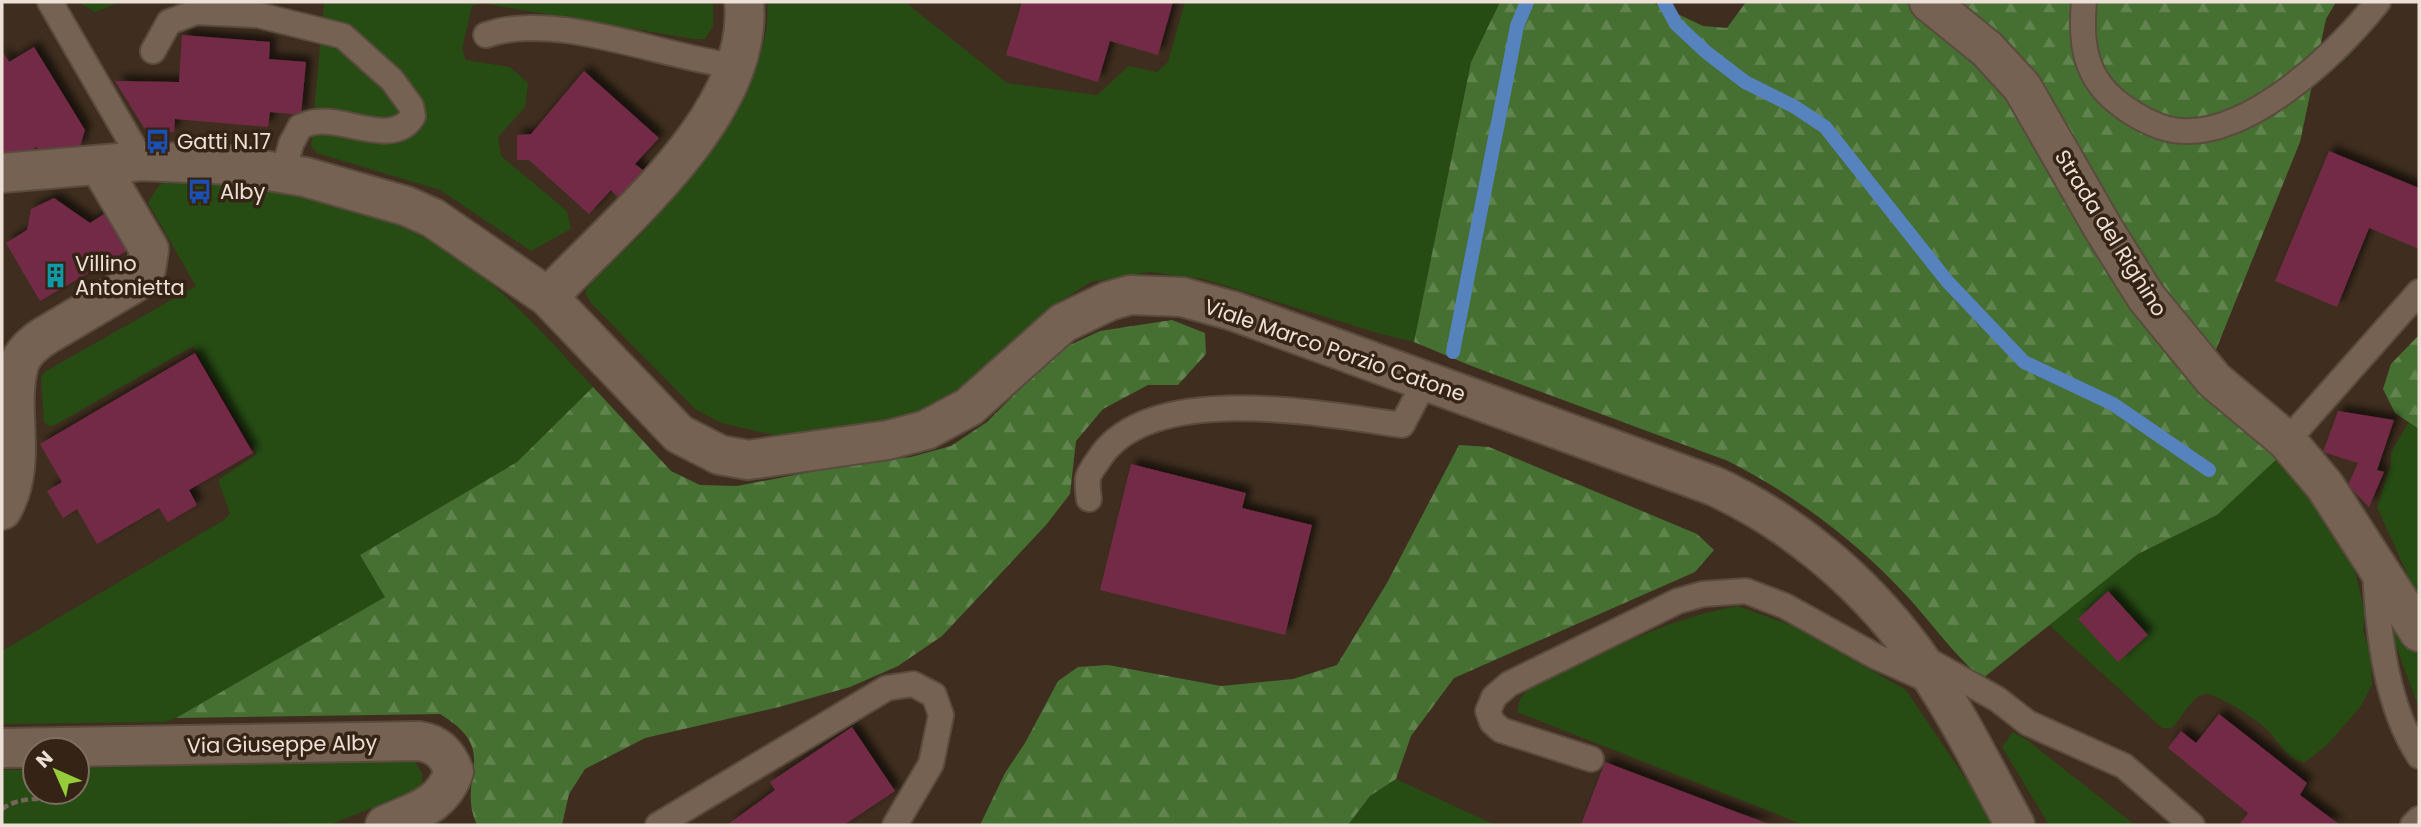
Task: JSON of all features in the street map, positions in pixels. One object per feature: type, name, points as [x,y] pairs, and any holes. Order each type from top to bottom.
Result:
[{"type":"street","points":[[548,296],[671,173],[728,85],[736,66],[746,23],[744,2]]},
{"type":"street","name":"Strada del Righino","points":[[1929,2],[1987,49],[2022,87],[2146,297],[2214,380],[2287,441],[2325,486],[2374,558],[2419,632]]},
{"type":"street","name":"Viale Marco Porzio Catone","points":[[2,173],[142,161],[232,165],[283,173],[406,206],[433,218],[548,296],[679,435],[720,454],[748,460],[888,440],[926,430],[968,407],[1063,323],[1088,309],[1130,295],[1182,297],[1233,311],[1684,475],[1741,498],[1795,533],[1846,575],[1924,667],[2015,825]]},
{"type":"street","points":[[2,510],[9,497],[14,474],[19,363],[14,352],[136,282],[146,270],[149,249],[100,166]]},
{"type":"street","name":"Via Giuseppe Alby","points":[[2,748],[419,741],[429,743],[446,754],[454,772],[445,793],[433,804],[384,825]]},
{"type":"lane","points":[[50,2],[142,161]]},
{"type":"lane","points":[[2084,2],[2083,49],[2101,91],[2134,115],[2174,130],[2210,128],[2251,113],[2281,95],[2325,60],[2378,2]]},
{"type":"lane","points":[[153,51],[169,23],[196,12],[258,15],[343,36],[392,80],[411,106],[413,116],[410,121],[392,129],[370,130],[342,123],[317,121],[300,127],[290,144],[283,173]]},
{"type":"lane","points":[[486,35],[505,28],[541,29],[631,41],[696,61],[736,66]]},
{"type":"lane","points":[[2287,441],[2419,292]]},
{"type":"lane","points":[[1089,499],[1088,476],[1106,448],[1130,427],[1190,412],[1262,407],[1402,425],[1425,381]]},
{"type":"lane","points":[[2374,558],[2377,620],[2383,654],[2409,740],[2419,756]]},
{"type":"lane","points":[[1591,758],[1501,730],[1492,722],[1488,711],[1494,698],[1509,684],[1678,601],[1703,594],[1746,592],[1785,606],[1875,656],[1924,667],[1997,699],[2028,723],[2124,766],[2192,825]]},
{"type":"lane","points":[[658,825],[837,715],[887,688],[913,684],[934,695],[941,715],[931,764],[895,825]]},
{"type":"lane","points":[[2413,825],[2419,819]]},
{"type":"green space","points":[[78,2],[120,2],[95,12]]},
{"type":"green space","points":[[324,2],[713,2],[713,26],[705,39],[693,39],[481,3],[472,6],[462,49],[466,60],[510,67],[528,83],[525,107],[498,137],[501,156],[567,211],[571,229],[531,251],[440,190],[317,153],[311,146]]},
{"type":"green space","points":[[767,2],[905,2],[1007,83],[1097,95],[1129,66],[1157,72],[1168,62],[1185,2],[1500,2],[1471,62],[1414,342],[1203,279],[1149,272],[1091,282],[1050,308],[958,393],[925,413],[826,430],[774,435],[721,423],[695,409],[591,303],[585,292],[596,277],[657,217],[724,129],[757,64],[766,32]]},
{"type":"green space","points":[[1500,2],[1652,2],[1703,26],[1727,28],[1746,2],[2336,2],[2326,19],[2300,142],[2215,352],[2279,457],[2217,515],[2138,554],[1982,679],[1867,556],[1801,504],[1753,474],[1728,461],[1414,342],[1471,62]]},
{"type":"green space","points":[[169,178],[242,186],[311,198],[379,218],[412,232],[445,249],[484,277],[523,313],[593,387],[517,462],[360,555],[386,597],[176,718],[165,722],[2,724],[2,651],[224,520],[230,513],[218,480],[257,454],[193,346],[55,425],[49,426],[44,422],[41,376],[46,371],[196,286],[148,203],[157,188]]},
{"type":"green space","points":[[1172,320],[1205,333],[1206,354],[1178,385],[1148,385],[1103,409],[1076,441],[1070,494],[1046,525],[942,636],[898,666],[850,687],[779,707],[645,738],[585,769],[569,794],[562,825],[477,825],[471,793],[474,753],[459,728],[440,714],[176,718],[385,597],[360,555],[517,462],[593,387],[671,471],[700,485],[737,486],[852,464],[911,457],[951,446],[987,422],[1059,350],[1100,331]]},
{"type":"green space","points":[[2419,335],[2419,429],[2395,413],[2383,389],[2391,364]]},
{"type":"green space","points":[[2409,422],[2419,429],[2419,600],[2377,507],[2391,464],[2391,452]]},
{"type":"green space","points":[[1459,445],[1489,447],[1697,534],[1714,550],[1695,572],[1454,678],[1411,736],[1396,779],[1370,796],[1348,825],[980,825],[1005,773],[1025,743],[1058,681],[1078,667],[1108,665],[1221,686],[1293,679],[1337,665],[1387,583]]},
{"type":"green space","points":[[2279,457],[2293,472],[2355,571],[2365,613],[2363,630],[2370,653],[2372,685],[2361,706],[2327,745],[2304,763],[2291,756],[2258,722],[2210,694],[2200,695],[2172,728],[2162,728],[2049,625],[2138,554],[2217,515]]},
{"type":"green space","points":[[1738,606],[1793,626],[1906,690],[1974,791],[1991,825],[1804,825],[1517,712],[1520,699],[1528,689],[1605,652],[1683,620]]},
{"type":"green space","points":[[2389,619],[2401,623],[2419,653],[2419,708],[2389,627]]},
{"type":"green space","points":[[2013,732],[2027,740],[2135,825],[2049,825],[2002,747]]},
{"type":"green space","points":[[413,759],[422,773],[422,788],[329,825],[2,825],[2,770],[21,770],[21,806],[91,806],[91,768]]},
{"type":"green space","points":[[1396,779],[1495,825],[1348,825],[1370,796]]},
{"type":"building","points":[[1022,2],[1173,2],[1158,55],[1110,41],[1098,82],[1006,55]]},
{"type":"building","points":[[182,35],[270,42],[269,59],[306,62],[301,115],[270,112],[268,127],[175,119],[174,132],[148,134],[115,81],[179,82]]},
{"type":"building","points":[[34,47],[85,130],[80,147],[44,155],[36,147],[19,160],[2,160],[2,51],[9,62]]},
{"type":"building","points":[[584,71],[659,138],[635,164],[648,174],[623,202],[611,190],[589,214],[529,160],[517,160],[517,135],[531,134]]},
{"type":"building","points":[[2329,151],[2419,188],[2419,249],[2369,228],[2337,307],[2275,281]]},
{"type":"building","name":"Villino Antonietta","points":[[54,198],[90,223],[107,212],[130,249],[40,301],[6,243],[27,230],[31,209]]},
{"type":"building","points":[[195,353],[253,453],[189,490],[197,505],[168,522],[159,508],[97,544],[77,509],[63,518],[47,491],[62,482],[40,444]]},
{"type":"building","points":[[2338,411],[2394,420],[2377,470],[2384,472],[2369,507],[2348,485],[2358,463],[2323,452]]},
{"type":"building","points":[[1131,464],[1246,493],[1242,508],[1312,525],[1285,635],[1100,590]]},
{"type":"building","points":[[2108,591],[2148,635],[2118,662],[2078,619]]},
{"type":"building","points":[[2219,714],[2307,783],[2300,795],[2340,825],[2239,825],[2248,813],[2168,748],[2181,731],[2196,743]]},
{"type":"building","points":[[852,727],[895,791],[844,825],[727,825],[775,790],[770,782]]},
{"type":"building","points":[[1605,762],[1771,825],[1581,825]]},
{"type":"waterway","points":[[1453,352],[1517,26],[1527,2]]},
{"type":"waterway","points":[[1664,2],[1676,24],[1706,52],[1745,82],[1795,107],[1825,127],[1947,281],[2024,362],[2113,404],[2209,470]]},
{"type":"place","name":"Gatti N.17","points":[[157,141]]},
{"type":"place","name":"Alby","points":[[200,191]]},
{"type":"place","name":"Villino Antonietta","points":[[55,275]]}]
